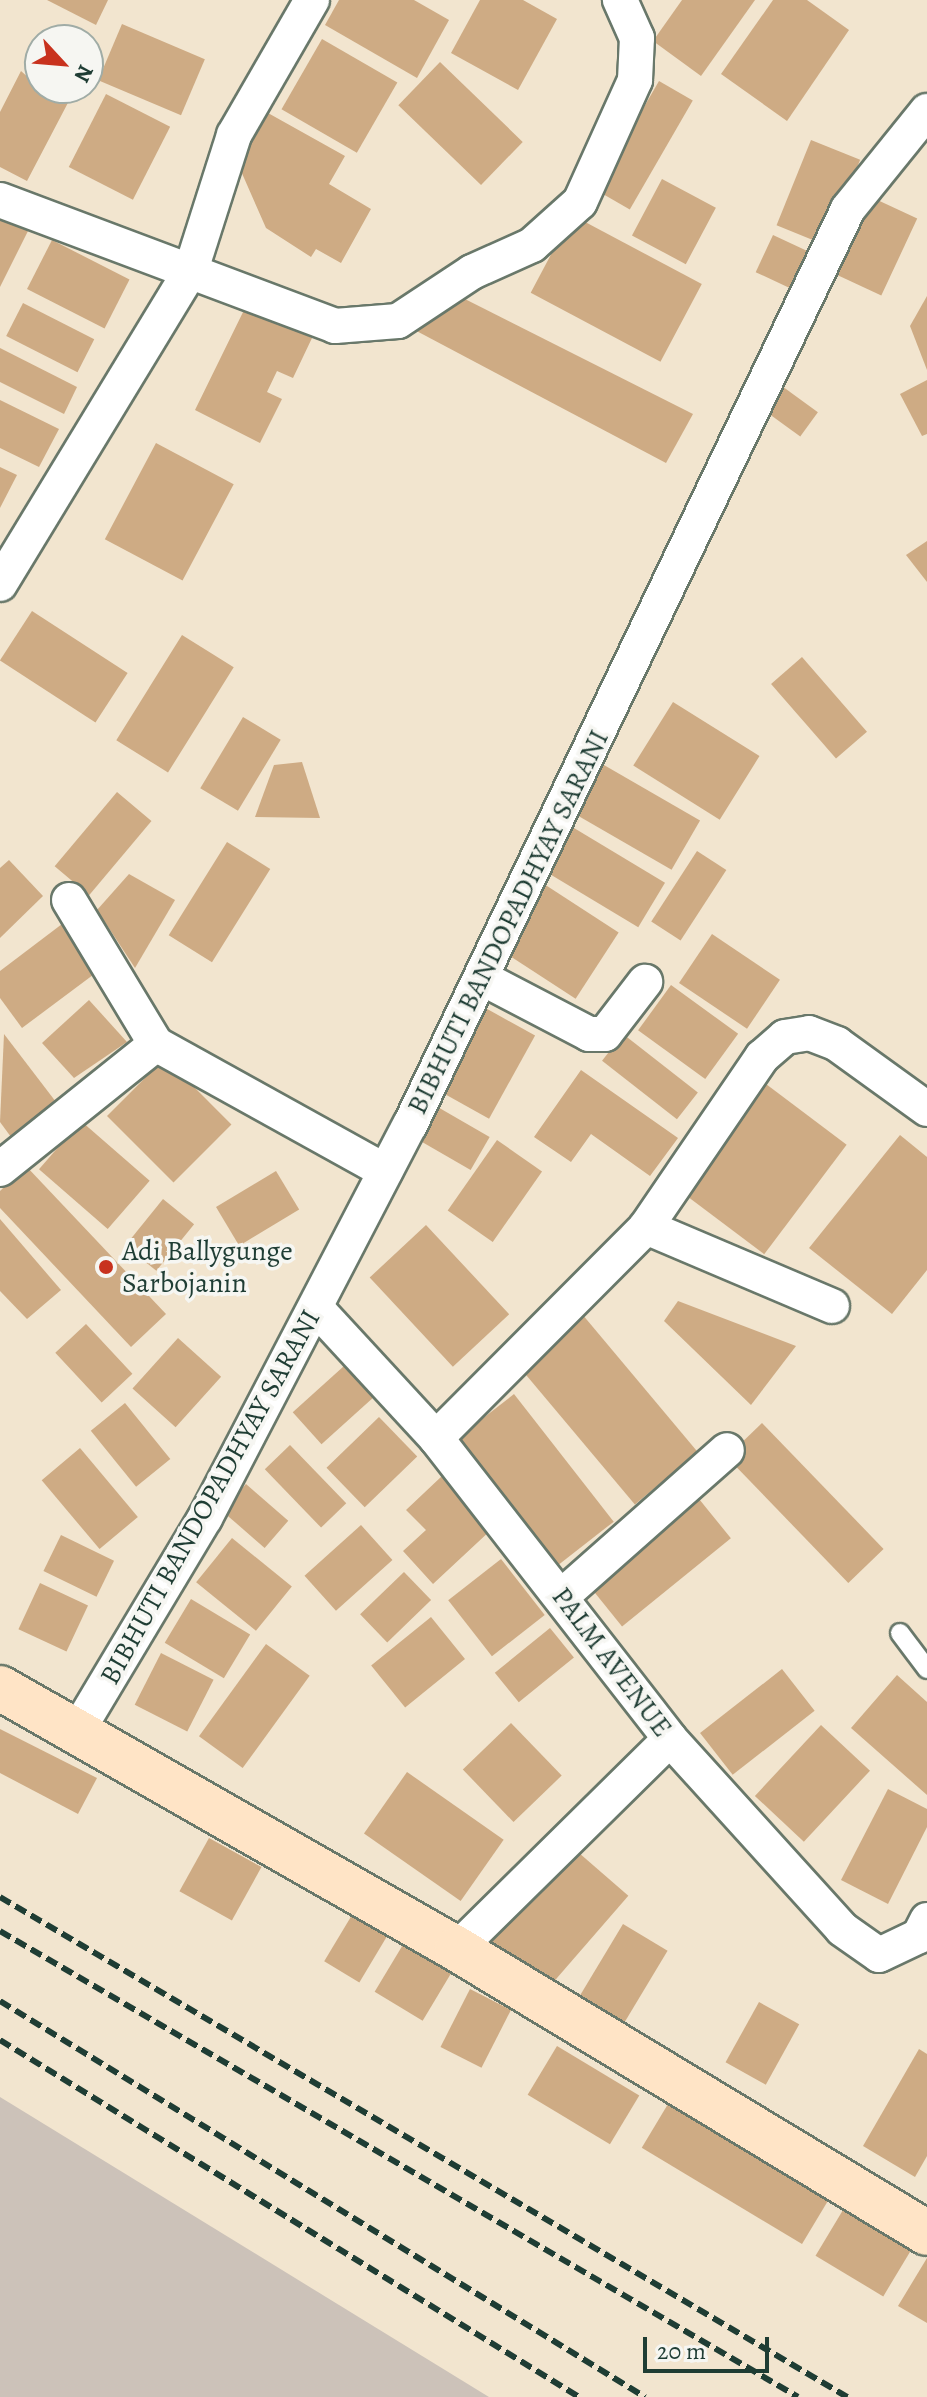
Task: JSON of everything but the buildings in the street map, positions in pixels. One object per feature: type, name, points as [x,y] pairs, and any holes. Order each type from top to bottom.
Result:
[{"type":"main road","points":[[0,1688],[457,1949],[927,2233]]},
{"type":"street","points":[[0,584],[191,270],[234,135],[312,0]]},
{"type":"street","points":[[0,200],[191,270],[286,311],[367,329],[398,321],[472,272],[532,245],[580,202],[635,80],[637,38],[620,0]]},
{"type":"street","name":"BIBHUTI BANDOPADHYAY SARANI","points":[[78,1730],[205,1518],[316,1308],[482,978],[848,209],[927,111]]},
{"type":"street","points":[[69,900],[156,1044],[385,1171]]},
{"type":"street","points":[[482,978],[589,1034],[605,1034],[645,982]]},
{"type":"street","points":[[436,1438],[646,1227],[762,1057],[785,1037],[809,1033],[837,1044],[927,1109]]},
{"type":"street","points":[[0,1169],[156,1044]]},
{"type":"street","points":[[646,1227],[832,1306]]},
{"type":"street","name":"PALM AVENUE","points":[[316,1308],[436,1438],[562,1596],[670,1739],[842,1929],[879,1955],[919,1936],[927,1920]]},
{"type":"street","points":[[562,1596],[727,1450]]},
{"type":"street","points":[[457,1949],[670,1739]]},
{"type":"lane","points":[[900,1633],[927,1669]]},
{"type":"shaded area","points":[[0,2097],[489,2397],[0,2397]]},
{"type":"railway","points":[[0,1897],[847,2397]]},
{"type":"railway","points":[[0,1931],[798,2397]]},
{"type":"railway","points":[[0,2001],[645,2397]]},
{"type":"railway","points":[[0,2040],[579,2397]]},
{"type":"place","name":"Adi Ballygunge Sarbojanin","points":[[106,1267]]}]
